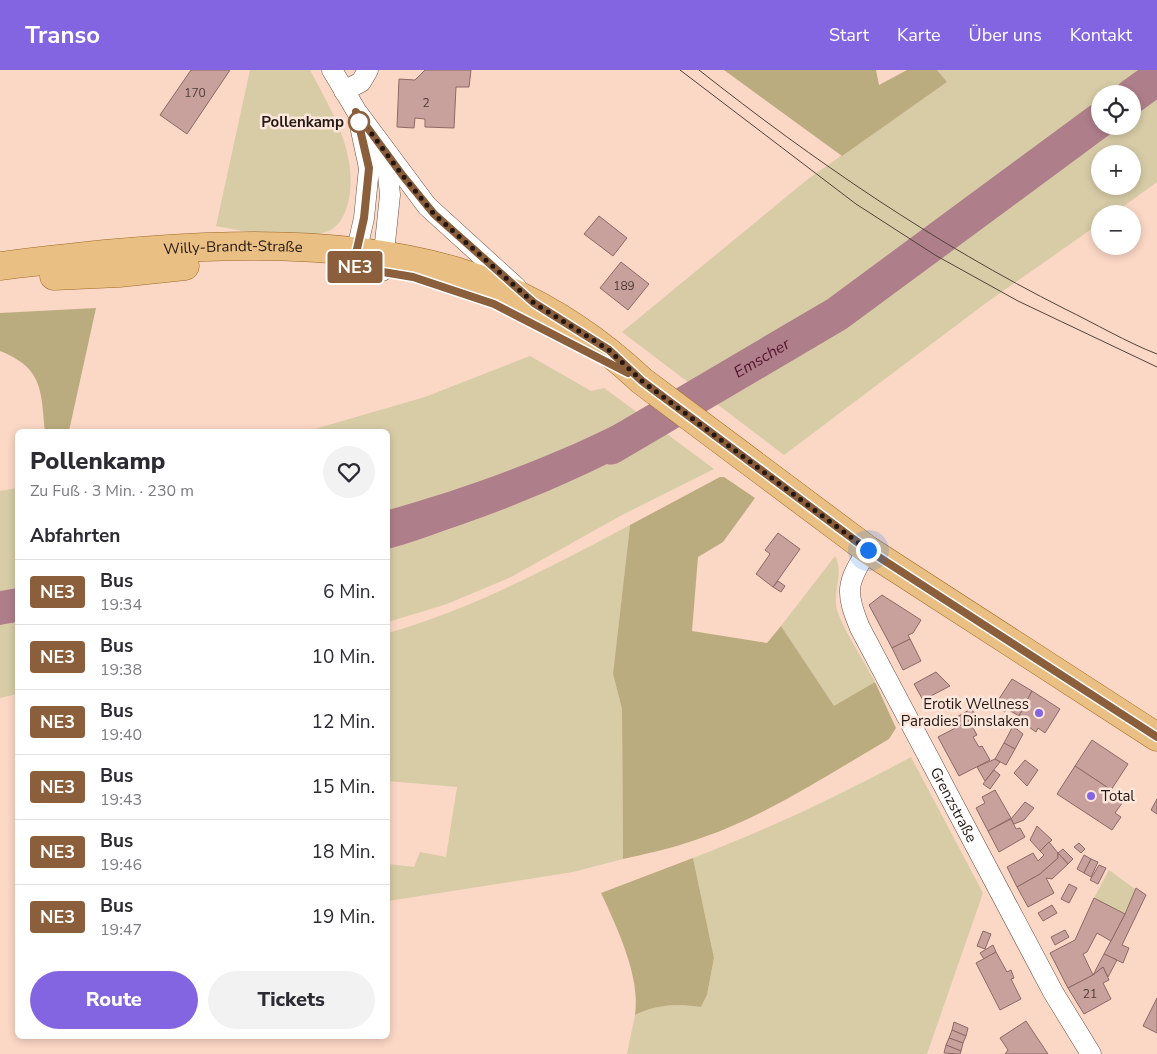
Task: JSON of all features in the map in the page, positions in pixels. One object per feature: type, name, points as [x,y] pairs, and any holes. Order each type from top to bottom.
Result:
[{"type":"main road","name":"Willy-Brandt-Straße","points":[[0,266],[99,254],[249,246],[461,273],[534,303],[609,350],[642,381],[868,550],[1157,737]]},
{"type":"main road","name":"Willy-Brandt-Straße","points":[[0,279],[119,273],[220,262],[313,263],[354,259]]},
{"type":"main road","name":"Willy-Brandt-Straße","points":[[383,264],[413,277],[494,304],[642,381]]},
{"type":"street","points":[[332,70],[356,112],[386,154],[434,214],[534,303]]},
{"type":"street","points":[[344,91],[361,82],[368,70]]},
{"type":"street","points":[[354,259],[364,218],[369,168],[356,112]]},
{"type":"street","points":[[383,264],[390,195],[386,154]]},
{"type":"street","name":"Grenzstraße","points":[[868,550],[857,567],[850,585],[850,602],[860,628],[1053,992],[1090,1054]]},
{"type":"shaded area","points":[[250,70],[310,70],[335,119],[347,153],[350,170],[350,188],[344,215],[334,228],[326,232],[313,235],[286,236],[216,226]]},
{"type":"shaded area","points":[[724,70],[876,70],[879,85],[907,70],[937,70],[947,82],[842,156]]},
{"type":"shaded area","points":[[937,70],[1157,70],[1157,182],[1141,194],[1141,145],[1091,145],[1091,195],[1139,195],[1125,205],[1091,205],[1091,229],[986,303],[784,455],[622,332],[808,179],[947,82]]},
{"type":"shaded area","points":[[96,308],[69,429],[45,429],[40,392],[32,373],[25,365],[0,351],[0,313]]},
{"type":"shaded area","points":[[530,356],[591,391],[604,388],[638,413],[578,442],[515,468],[451,491],[390,509],[390,429],[315,429],[425,397]]},
{"type":"shaded area","points":[[638,413],[667,434],[586,474],[531,498],[475,520],[390,548],[390,509],[484,480],[609,428]]},
{"type":"shaded area","points":[[667,434],[714,469],[622,515],[511,577],[447,604],[390,621],[390,548],[475,520],[531,498]]},
{"type":"shaded area","points":[[720,477],[724,477],[755,498],[723,542],[698,557],[692,631],[767,643],[781,626],[834,706],[875,682],[896,728],[889,739],[791,797],[739,823],[686,843],[623,859],[622,709],[613,674],[630,525]]},
{"type":"shaded area","points":[[15,488],[15,588],[0,591],[0,491]]},
{"type":"shaded area","points":[[630,525],[613,674],[622,709],[623,859],[573,872],[390,901],[390,864],[414,867],[420,852],[446,857],[457,787],[390,781],[390,632],[482,599]]},
{"type":"shaded area","points":[[835,556],[839,570],[836,598],[838,613],[850,639],[875,682],[834,707],[781,626]]},
{"type":"shaded area","points":[[15,588],[15,622],[0,625],[0,591]]},
{"type":"shaded area","points":[[15,622],[15,694],[0,698],[0,625]]},
{"type":"shaded area","points":[[911,757],[983,893],[927,1054],[627,1054],[635,1015],[643,1011],[667,1006],[701,1007],[707,995],[714,958],[693,858],[804,811]]},
{"type":"shaded area","points":[[693,858],[714,958],[707,995],[701,1007],[667,1006],[643,1011],[635,1015],[636,1001],[631,969],[614,921],[601,893]]},
{"type":"shaded area","points":[[1109,870],[1135,889],[1125,914],[1094,898]]},
{"type":"building","points":[[191,70],[230,70],[187,134],[160,115]]},
{"type":"building","points":[[425,70],[471,70],[469,87],[456,87],[454,128],[425,127],[425,119],[415,118],[414,128],[397,127],[399,79],[415,80]]},
{"type":"building","points":[[599,216],[627,238],[613,256],[584,234]]},
{"type":"building","points":[[621,262],[649,284],[628,310],[600,288]]},
{"type":"building","points":[[778,533],[800,549],[773,587],[756,574],[770,554],[765,550]]},
{"type":"building","points":[[778,581],[785,586],[781,592],[773,587]]},
{"type":"building","points":[[882,595],[921,620],[913,633],[908,635],[910,639],[892,648],[869,605]]},
{"type":"building","points":[[910,639],[921,661],[903,670],[892,648]]},
{"type":"building","points":[[936,672],[950,686],[923,700],[914,684]]},
{"type":"building","points":[[1012,679],[1032,691],[1019,716],[1007,709],[1005,712],[995,705]]},
{"type":"building","name":"Erotik Wellness Paradies Dinslaken","points":[[1032,691],[1060,709],[1045,733],[1038,728],[1036,732],[1026,725],[1028,722],[1019,716]]},
{"type":"building","points":[[971,709],[977,716],[957,727],[953,719]]},
{"type":"building","points":[[969,721],[977,735],[973,737],[979,747],[982,746],[990,760],[959,776],[938,737]]},
{"type":"building","points":[[1013,726],[1023,734],[1015,749],[1004,743]]},
{"type":"building","points":[[1092,740],[1128,764],[1111,790],[1075,766]]},
{"type":"building","points":[[1004,743],[1015,749],[1006,765],[995,759]]},
{"type":"building","points":[[995,759],[1000,762],[985,781],[977,767]]},
{"type":"building","points":[[1025,760],[1038,770],[1027,786],[1014,773]]},
{"type":"building","name":"Total","points":[[1075,766],[1125,799],[1115,813],[1121,817],[1112,830],[1057,794]]},
{"type":"building","points":[[994,770],[1000,775],[990,789],[983,784]]},
{"type":"building","points":[[995,790],[1011,818],[988,831],[976,808],[985,803],[982,797]]},
{"type":"building","points":[[1157,799],[1157,814],[1151,810]]},
{"type":"building","points":[[1025,802],[1034,808],[1024,820],[1014,824],[1011,819]]},
{"type":"building","points":[[1011,819],[1016,829],[1020,828],[1025,837],[999,852],[988,831]]},
{"type":"building","points":[[1037,826],[1052,840],[1040,851],[1030,840]]},
{"type":"building","points":[[1049,842],[1058,853],[1058,858],[1040,874],[1017,887],[1007,867],[1033,853],[1038,861],[1044,855],[1040,851]]},
{"type":"building","points":[[1079,843],[1085,849],[1081,853],[1074,847]]},
{"type":"building","points":[[1063,849],[1073,859],[1068,864],[1058,853]]},
{"type":"building","points":[[1058,853],[1068,864],[1052,879],[1046,878],[1054,893],[1028,907],[1017,887],[1040,874],[1058,858]]},
{"type":"building","points":[[1084,855],[1091,859],[1084,873],[1077,869]]},
{"type":"building","points":[[1091,859],[1098,862],[1091,877],[1084,873]]},
{"type":"building","points":[[1099,865],[1106,868],[1098,884],[1090,880]]},
{"type":"building","points":[[1069,884],[1077,888],[1069,903],[1061,899]]},
{"type":"building","points":[[1136,888],[1146,895],[1122,945],[1129,948],[1123,963],[1104,954]]},
{"type":"building","points":[[1094,898],[1125,914],[1111,941],[1097,933],[1087,952],[1083,954],[1093,975],[1068,988],[1050,953],[1075,940]]},
{"type":"building","points":[[1052,905],[1057,913],[1043,921],[1038,913]]},
{"type":"building","points":[[1065,930],[1069,937],[1055,945],[1051,937]]},
{"type":"building","points":[[983,931],[991,934],[985,949],[977,946]]},
{"type":"building","points":[[993,945],[996,952],[984,959],[980,953]]},
{"type":"building","points":[[996,952],[1007,972],[1011,970],[1014,978],[1011,979],[1021,999],[1000,1010],[976,963]]},
{"type":"building","points":[[1104,954],[1117,960],[1108,977],[1103,967],[1093,975]]},
{"type":"building","points":[[1103,967],[1109,980],[1103,983],[1111,999],[1084,1014],[1068,988],[1093,975]]},
{"type":"building","points":[[1157,998],[1157,1033],[1143,1026]]},
{"type":"building","points":[[1026,1021],[1048,1054],[1005,1054],[1008,1050],[1000,1038]]},
{"type":"building","points":[[954,1022],[968,1028],[966,1036],[952,1030]]},
{"type":"building","points":[[952,1030],[966,1036],[963,1043],[949,1038]]},
{"type":"building","points":[[949,1038],[963,1043],[961,1051],[946,1045]]},
{"type":"building","points":[[946,1045],[961,1051],[960,1054],[944,1053]]},
{"type":"waterway","name":"Emscher","points":[[1141,90],[1157,78]]},
{"type":"waterway","name":"Emscher","points":[[611,447],[837,314],[1091,127]]},
{"type":"tram line","points":[[680,70],[856,204],[935,255],[1018,301],[1157,367]]},
{"type":"tram line","points":[[699,70],[742,104],[831,168],[922,228],[1016,284],[1157,354]]},
{"type":"bus line","name":"NE3","points":[[628,373],[494,304],[413,277],[353,267],[364,218],[369,168],[356,112],[403,176],[434,214],[499,274],[534,303],[563,319],[609,350],[642,381],[868,550],[1157,737]]},
{"type":"place","name":"Pollenkamp","points":[[359,122]]},
{"type":"place","name":"Erotik Wellness Paradies Dinslaken","points":[[1039,713]]},
{"type":"place","name":"Total","points":[[1091,796]]},
{"type":"route","points":[[359,122],[366,126],[434,214],[499,274],[534,303],[563,319],[609,350],[642,381],[868,550]]}]
